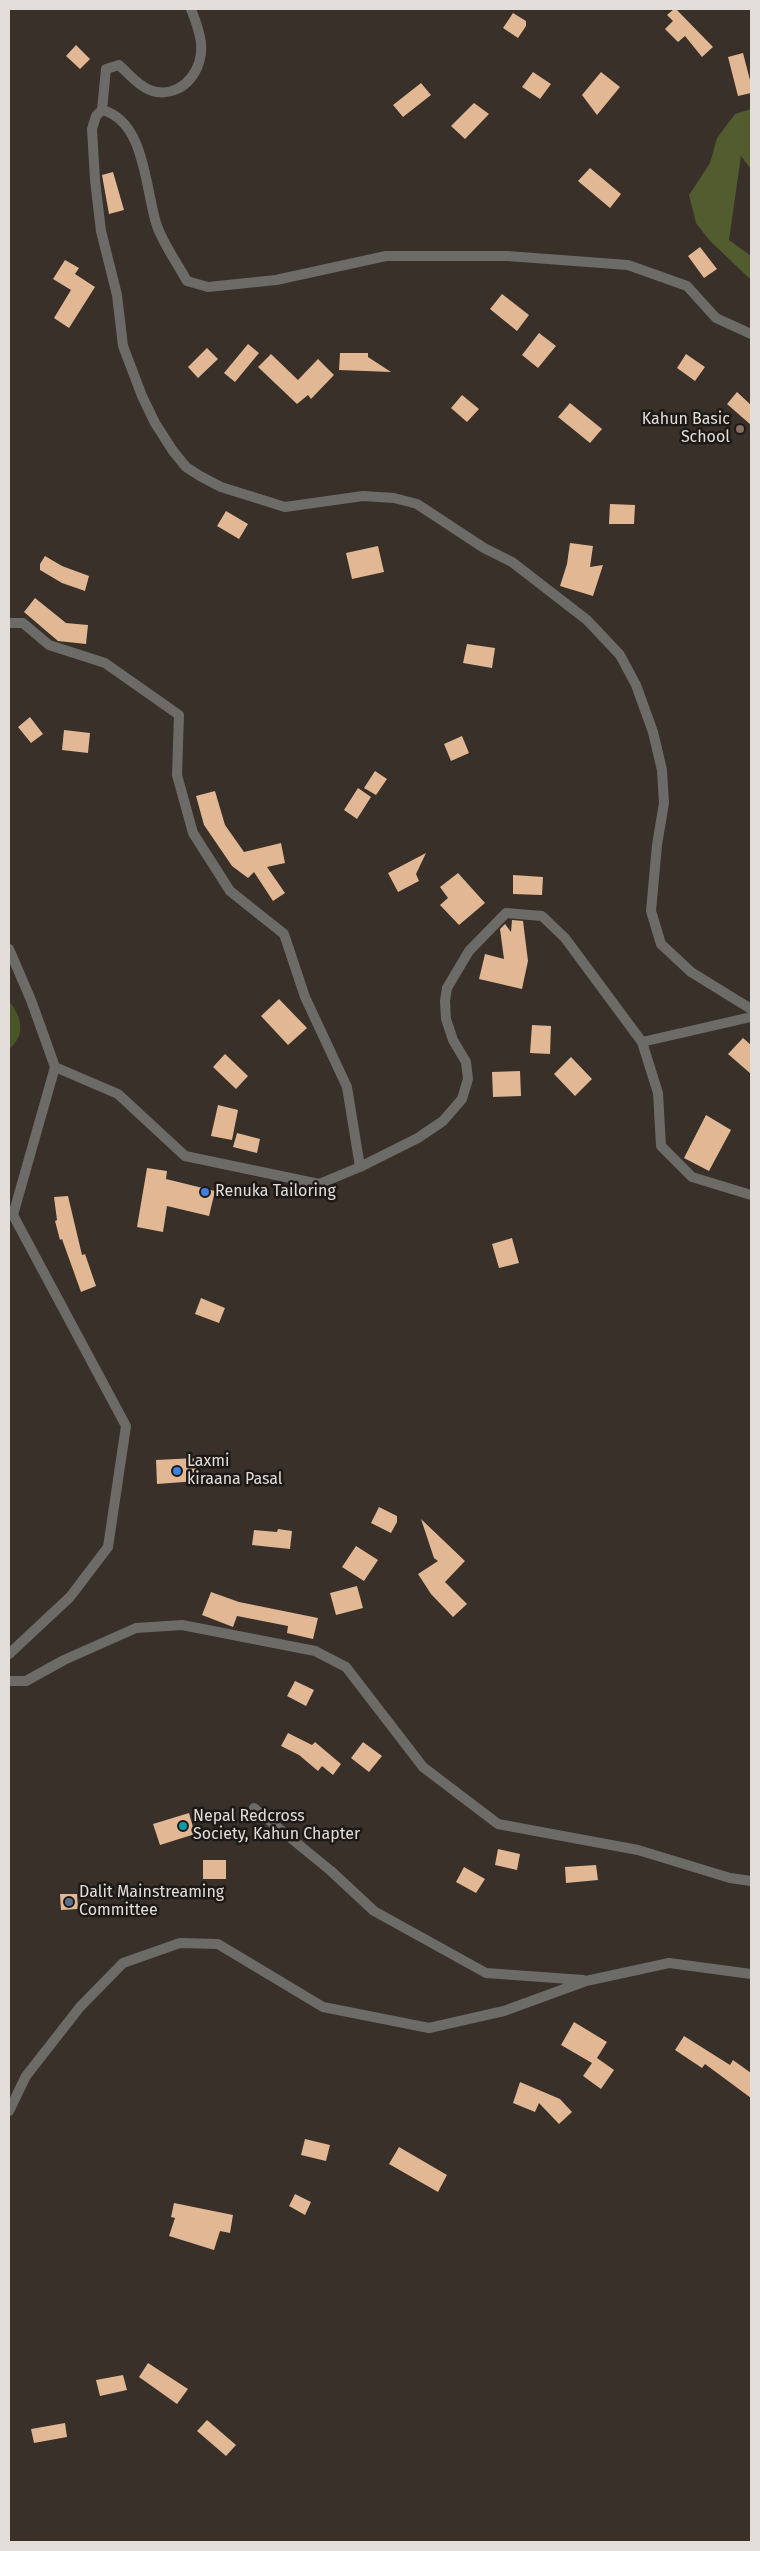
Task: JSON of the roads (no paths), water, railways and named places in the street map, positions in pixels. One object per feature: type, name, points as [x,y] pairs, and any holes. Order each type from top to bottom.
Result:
[{"type":"street","points":[[191,9],[201,44],[197,66],[191,81],[176,90],[156,92],[138,83],[120,66],[106,69],[102,110],[96,116],[92,129],[94,172],[101,231],[116,295],[123,346],[155,424],[186,467],[200,476],[221,487],[285,507],[363,496],[394,498],[417,504],[484,548],[512,562],[587,620],[620,655],[636,685],[653,732],[662,770],[664,802],[657,845],[651,911],[661,944],[691,972],[751,1009]]},
{"type":"street","points":[[102,110],[112,112],[125,124],[138,148],[158,227],[187,281],[208,287],[276,280],[386,256],[507,256],[628,265],[687,286],[716,318],[751,334]]},
{"type":"street","points":[[9,623],[23,623],[49,645],[106,663],[179,716],[176,775],[193,833],[230,891],[284,934],[305,997],[347,1087],[360,1167]]},
{"type":"street","points":[[55,1067],[118,1094],[185,1156],[319,1184],[360,1167],[418,1138],[443,1121],[462,1099],[468,1079],[466,1062],[452,1040],[446,1019],[445,1001],[447,988],[469,951],[506,913],[542,916],[565,938],[642,1042],[658,1094],[661,1146],[692,1177],[751,1195]]},
{"type":"street","points":[[9,949],[31,1000],[55,1067],[13,1215],[126,1426],[108,1547],[70,1597],[9,1654]]},
{"type":"street","points":[[642,1042],[751,1017]]},
{"type":"street","points":[[9,1681],[26,1681],[64,1660],[136,1628],[182,1625],[315,1652],[346,1667],[423,1767],[498,1824],[638,1850],[730,1878],[751,1882]]},
{"type":"street","points":[[254,1808],[331,1871],[374,1911],[486,1974],[586,1981]]},
{"type":"street","points":[[9,2111],[26,2076],[80,2007],[123,1963],[180,1943],[218,1944],[323,2007],[430,2028],[504,2011],[586,1981],[669,1962],[751,1974]]},
{"type":"place","name":"Kahun Basic School","points":[[740,429]]},
{"type":"place","name":"Renuka Tailoring","points":[[205,1192]]},
{"type":"place","name":"Laxmi kiraana Pasal","points":[[177,1471]]},
{"type":"place","name":"Nepal Redcross Society, Kahun Chapter","points":[[183,1826]]},
{"type":"place","name":"Dalit Mainstreaming Committee","points":[[69,1902]]}]
